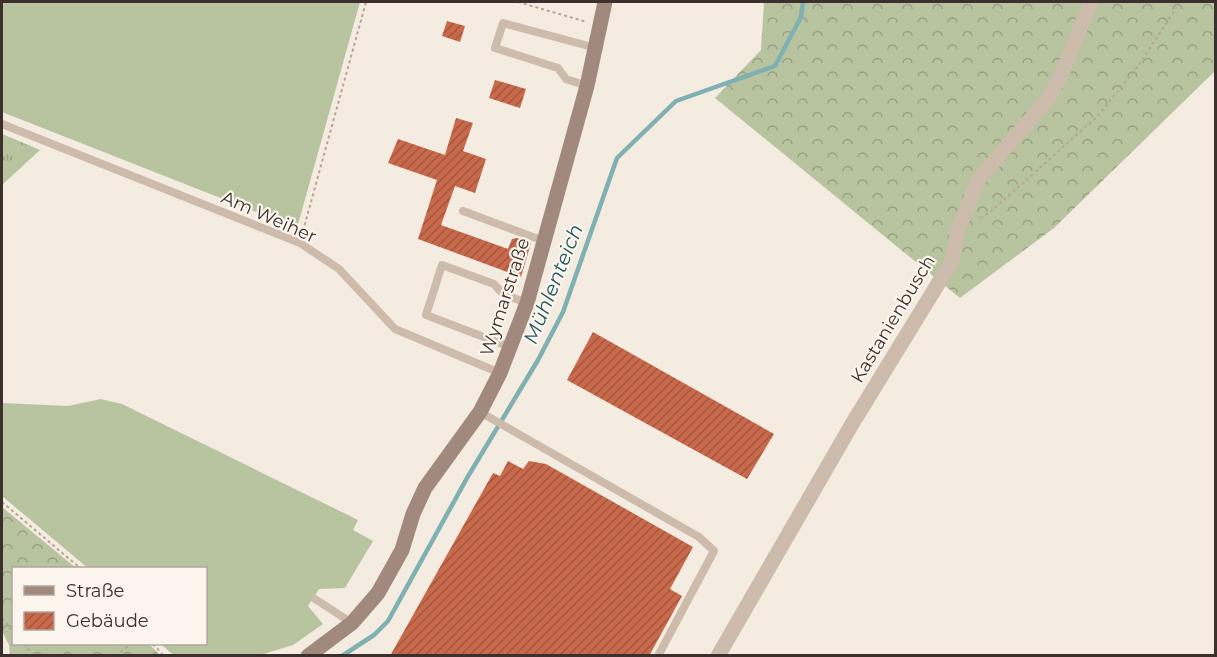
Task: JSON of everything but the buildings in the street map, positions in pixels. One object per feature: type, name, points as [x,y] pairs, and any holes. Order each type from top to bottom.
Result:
[{"type":"main road","name":"Wymarstraße","points":[[308,656],[352,623],[378,593],[397,561],[425,488],[485,415],[527,303],[587,86],[605,2]]},
{"type":"street","name":"Kastanienbusch","points":[[718,656],[852,424],[952,261],[958,229],[979,179],[1048,99],[1062,73],[1091,2]]},
{"type":"lane","points":[[587,86],[566,79],[558,68],[495,48],[503,22],[596,48]]},
{"type":"lane","name":"Am Weiher","points":[[2,124],[300,243],[339,269],[395,329],[500,373]]},
{"type":"lane","points":[[463,211],[544,241]]},
{"type":"lane","points":[[510,347],[426,315],[442,265],[494,284],[503,294],[527,303]]},
{"type":"lane","points":[[485,415],[699,537],[714,551],[658,656]]},
{"type":"lane","points":[[315,599],[352,623]]},
{"type":"path","points":[[300,243],[366,2]]},
{"type":"path","points":[[518,2],[601,26]]},
{"type":"path","points":[[958,229],[990,212],[1098,116],[1140,63],[1180,2]]},
{"type":"path","points":[[2,502],[79,567]]},
{"type":"path","points":[[2,618],[12,630]]},
{"type":"path","points":[[116,656],[129,645]]},
{"type":"green space","points":[[2,2],[360,2],[297,228],[2,112]]},
{"type":"green space","points":[[764,2],[1215,2],[1215,71],[1054,228],[960,298],[715,98],[761,50]]},
{"type":"green space","points":[[2,134],[45,152],[40,150],[2,185]]},
{"type":"green space","points":[[101,399],[122,404],[358,520],[353,530],[373,541],[345,588],[319,589],[308,606],[323,624],[293,645],[260,655],[173,655],[162,645],[207,645],[207,567],[87,567],[2,496],[2,403],[68,406]]},
{"type":"green space","points":[[2,507],[75,567],[12,567],[12,645],[150,645],[160,655],[10,655],[9,645],[2,631]]},
{"type":"waterway","name":"Mühlenteich","points":[[342,656],[374,635],[388,621],[467,478],[538,360],[563,312],[617,158],[676,101],[775,66],[801,17],[803,2]]}]
